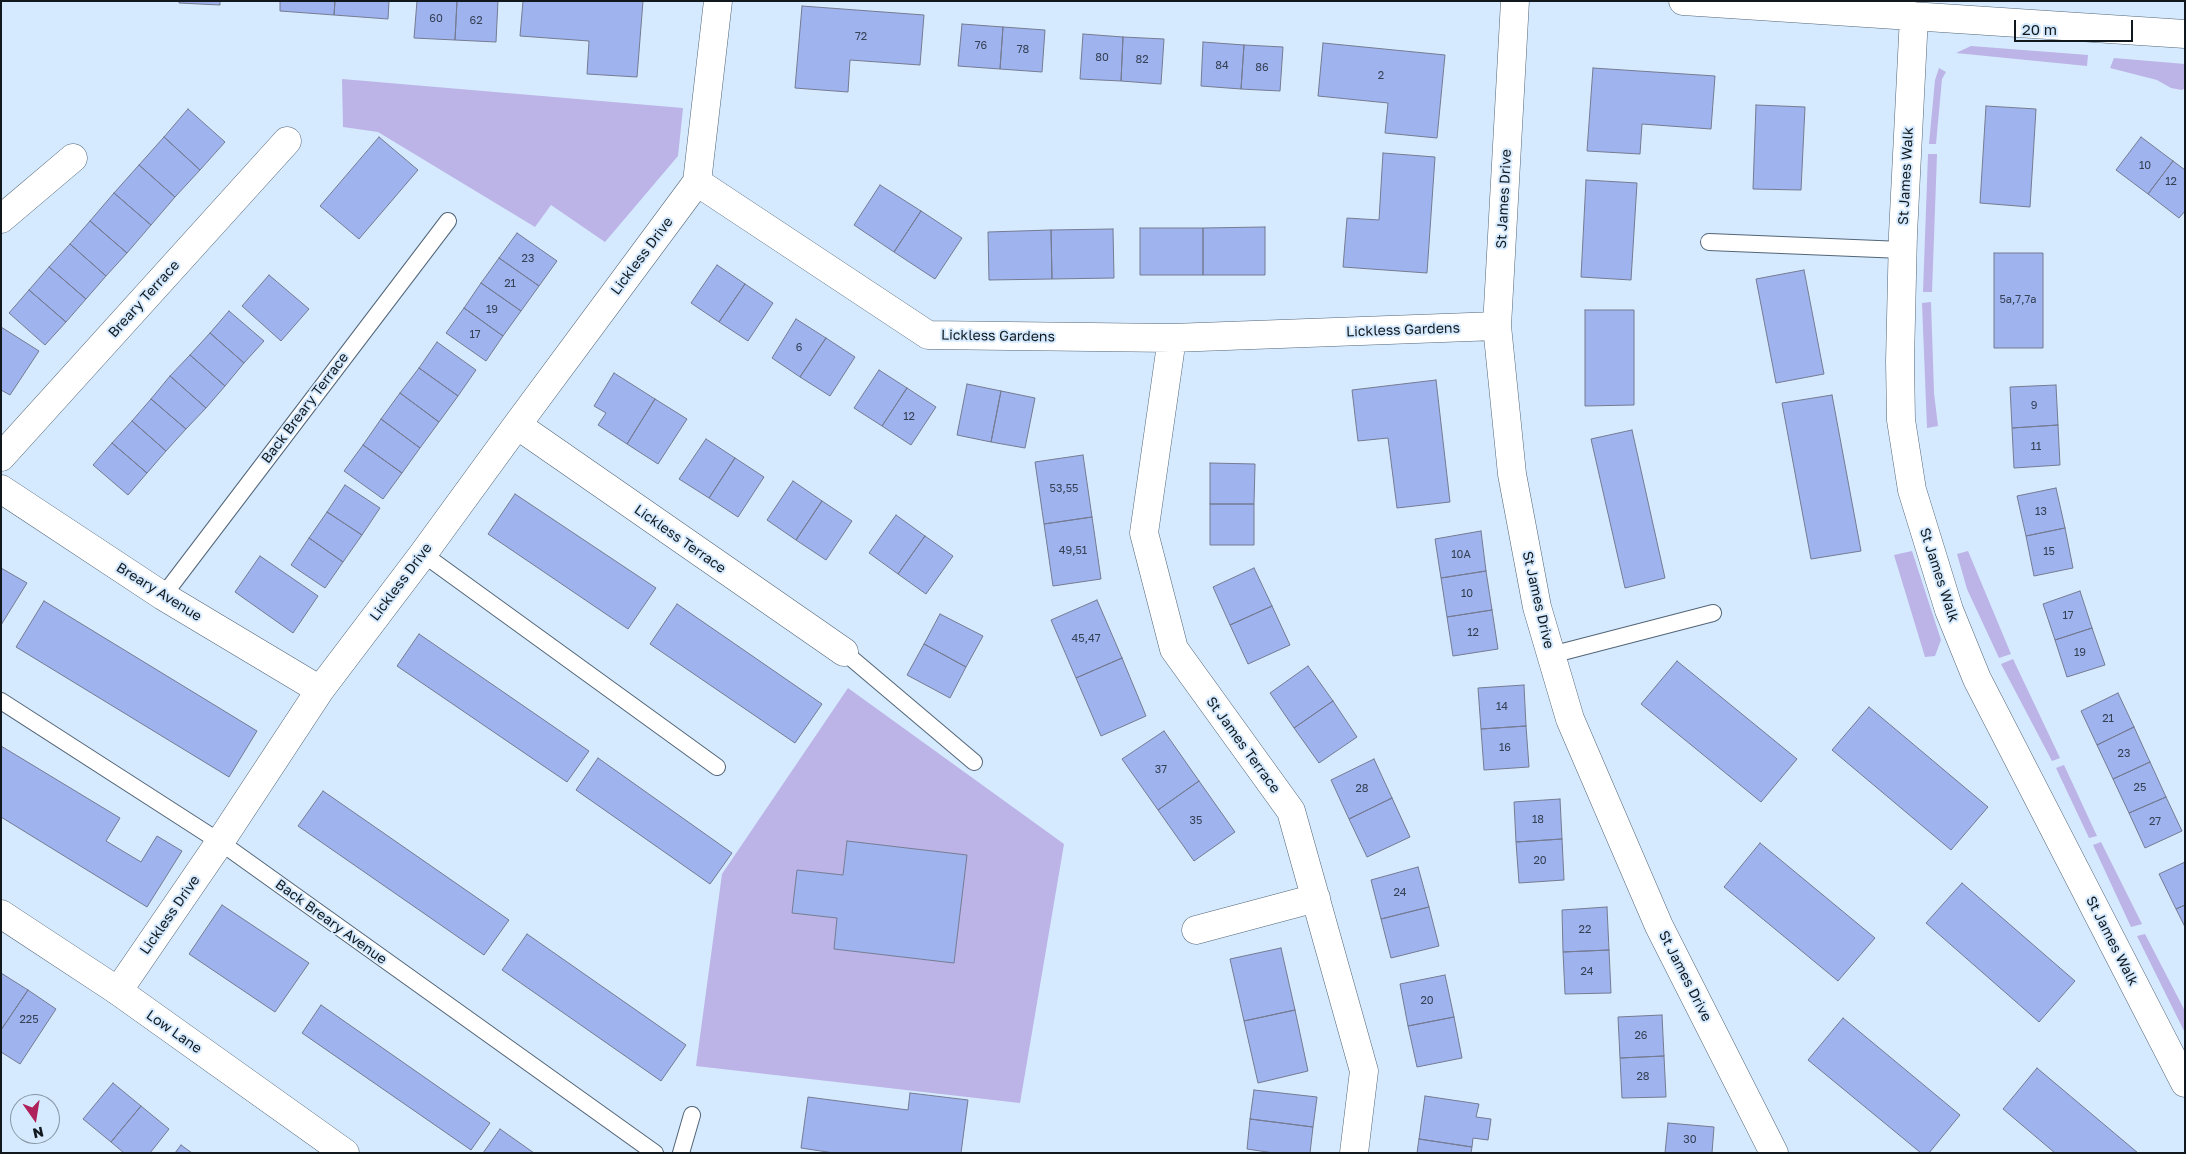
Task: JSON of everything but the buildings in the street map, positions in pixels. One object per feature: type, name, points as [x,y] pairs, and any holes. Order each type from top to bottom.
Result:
[{"type":"street","points":[[697,182],[718,1]]},
{"type":"street","name":"St James Drive","points":[[1515,1],[1497,326],[1512,474],[1537,606],[1570,719],[1659,926],[1774,1153]]},
{"type":"street","points":[[1683,1],[2185,34]]},
{"type":"street","name":"St James Walk","points":[[1914,16],[1902,250],[1901,420],[1912,490],[1949,610],[1977,679],[2185,1083]]},
{"type":"street","name":"Breary Terrace","points":[[1,457],[287,141]]},
{"type":"street","points":[[1,219],[73,158]]},
{"type":"street","name":"Lickless Gardens","points":[[697,182],[928,335],[1172,338],[1497,326]]},
{"type":"street","name":"Lickless Drive","points":[[118,991],[220,842],[320,690],[423,554],[516,425],[697,182]]},
{"type":"street","name":"St James Terrace","points":[[1172,338],[1144,532],[1174,649],[1292,811],[1364,1071],[1354,1153]]},
{"type":"street","name":"Lickless Terrace","points":[[516,425],[844,652]]},
{"type":"street","name":"Breary Avenue","points":[[1,489],[163,596],[320,690]]},
{"type":"street","points":[[1196,930],[1316,898]]},
{"type":"street","name":"Low Lane","points":[[1,914],[118,991],[345,1153]]},
{"type":"lane","name":"Back Breary Terrace","points":[[163,596],[448,221]]},
{"type":"lane","points":[[1709,242],[1902,250]]},
{"type":"lane","points":[[423,554],[717,767]]},
{"type":"lane","points":[[1551,655],[1713,613]]},
{"type":"lane","points":[[844,652],[974,762]]},
{"type":"lane","name":"Back Breary Avenue","points":[[1,701],[220,842],[654,1153]]},
{"type":"lane","points":[[681,1153],[692,1115]]},
{"type":"shaded area","points":[[1971,46],[2088,55],[2087,66],[1956,53]]},
{"type":"shaded area","points":[[2114,58],[2185,64],[2185,88],[2182,90],[2171,88],[2157,80],[2110,68]]},
{"type":"shaded area","points":[[1939,68],[1946,72],[1942,79],[1936,144],[1929,144],[1935,80]]},
{"type":"shaded area","points":[[342,79],[683,108],[678,156],[605,242],[551,205],[535,227],[378,132],[343,127]]},
{"type":"shaded area","points":[[1928,154],[1937,154],[1932,292],[1923,292]]},
{"type":"shaded area","points":[[1931,302],[1934,393],[1938,426],[1927,428],[1922,303]]},
{"type":"shaded area","points":[[1912,551],[1941,640],[1935,656],[1925,657],[1894,555]]},
{"type":"shaded area","points":[[1968,551],[2011,654],[1999,658],[1967,589],[1957,554]]},
{"type":"shaded area","points":[[2013,659],[2060,758],[2052,761],[2001,664]]},
{"type":"shaded area","points":[[848,688],[1064,844],[1020,1103],[696,1066],[722,874]],"holes":[[[847,841],[966,855],[954,963],[834,949],[837,918],[792,913],[797,870],[843,875]]]},
{"type":"shaded area","points":[[2064,765],[2097,836],[2089,838],[2056,768]]},
{"type":"shaded area","points":[[2101,842],[2142,924],[2131,927],[2093,845]]},
{"type":"shaded area","points":[[2145,934],[2185,1011],[2185,1033],[2137,936]]}]
